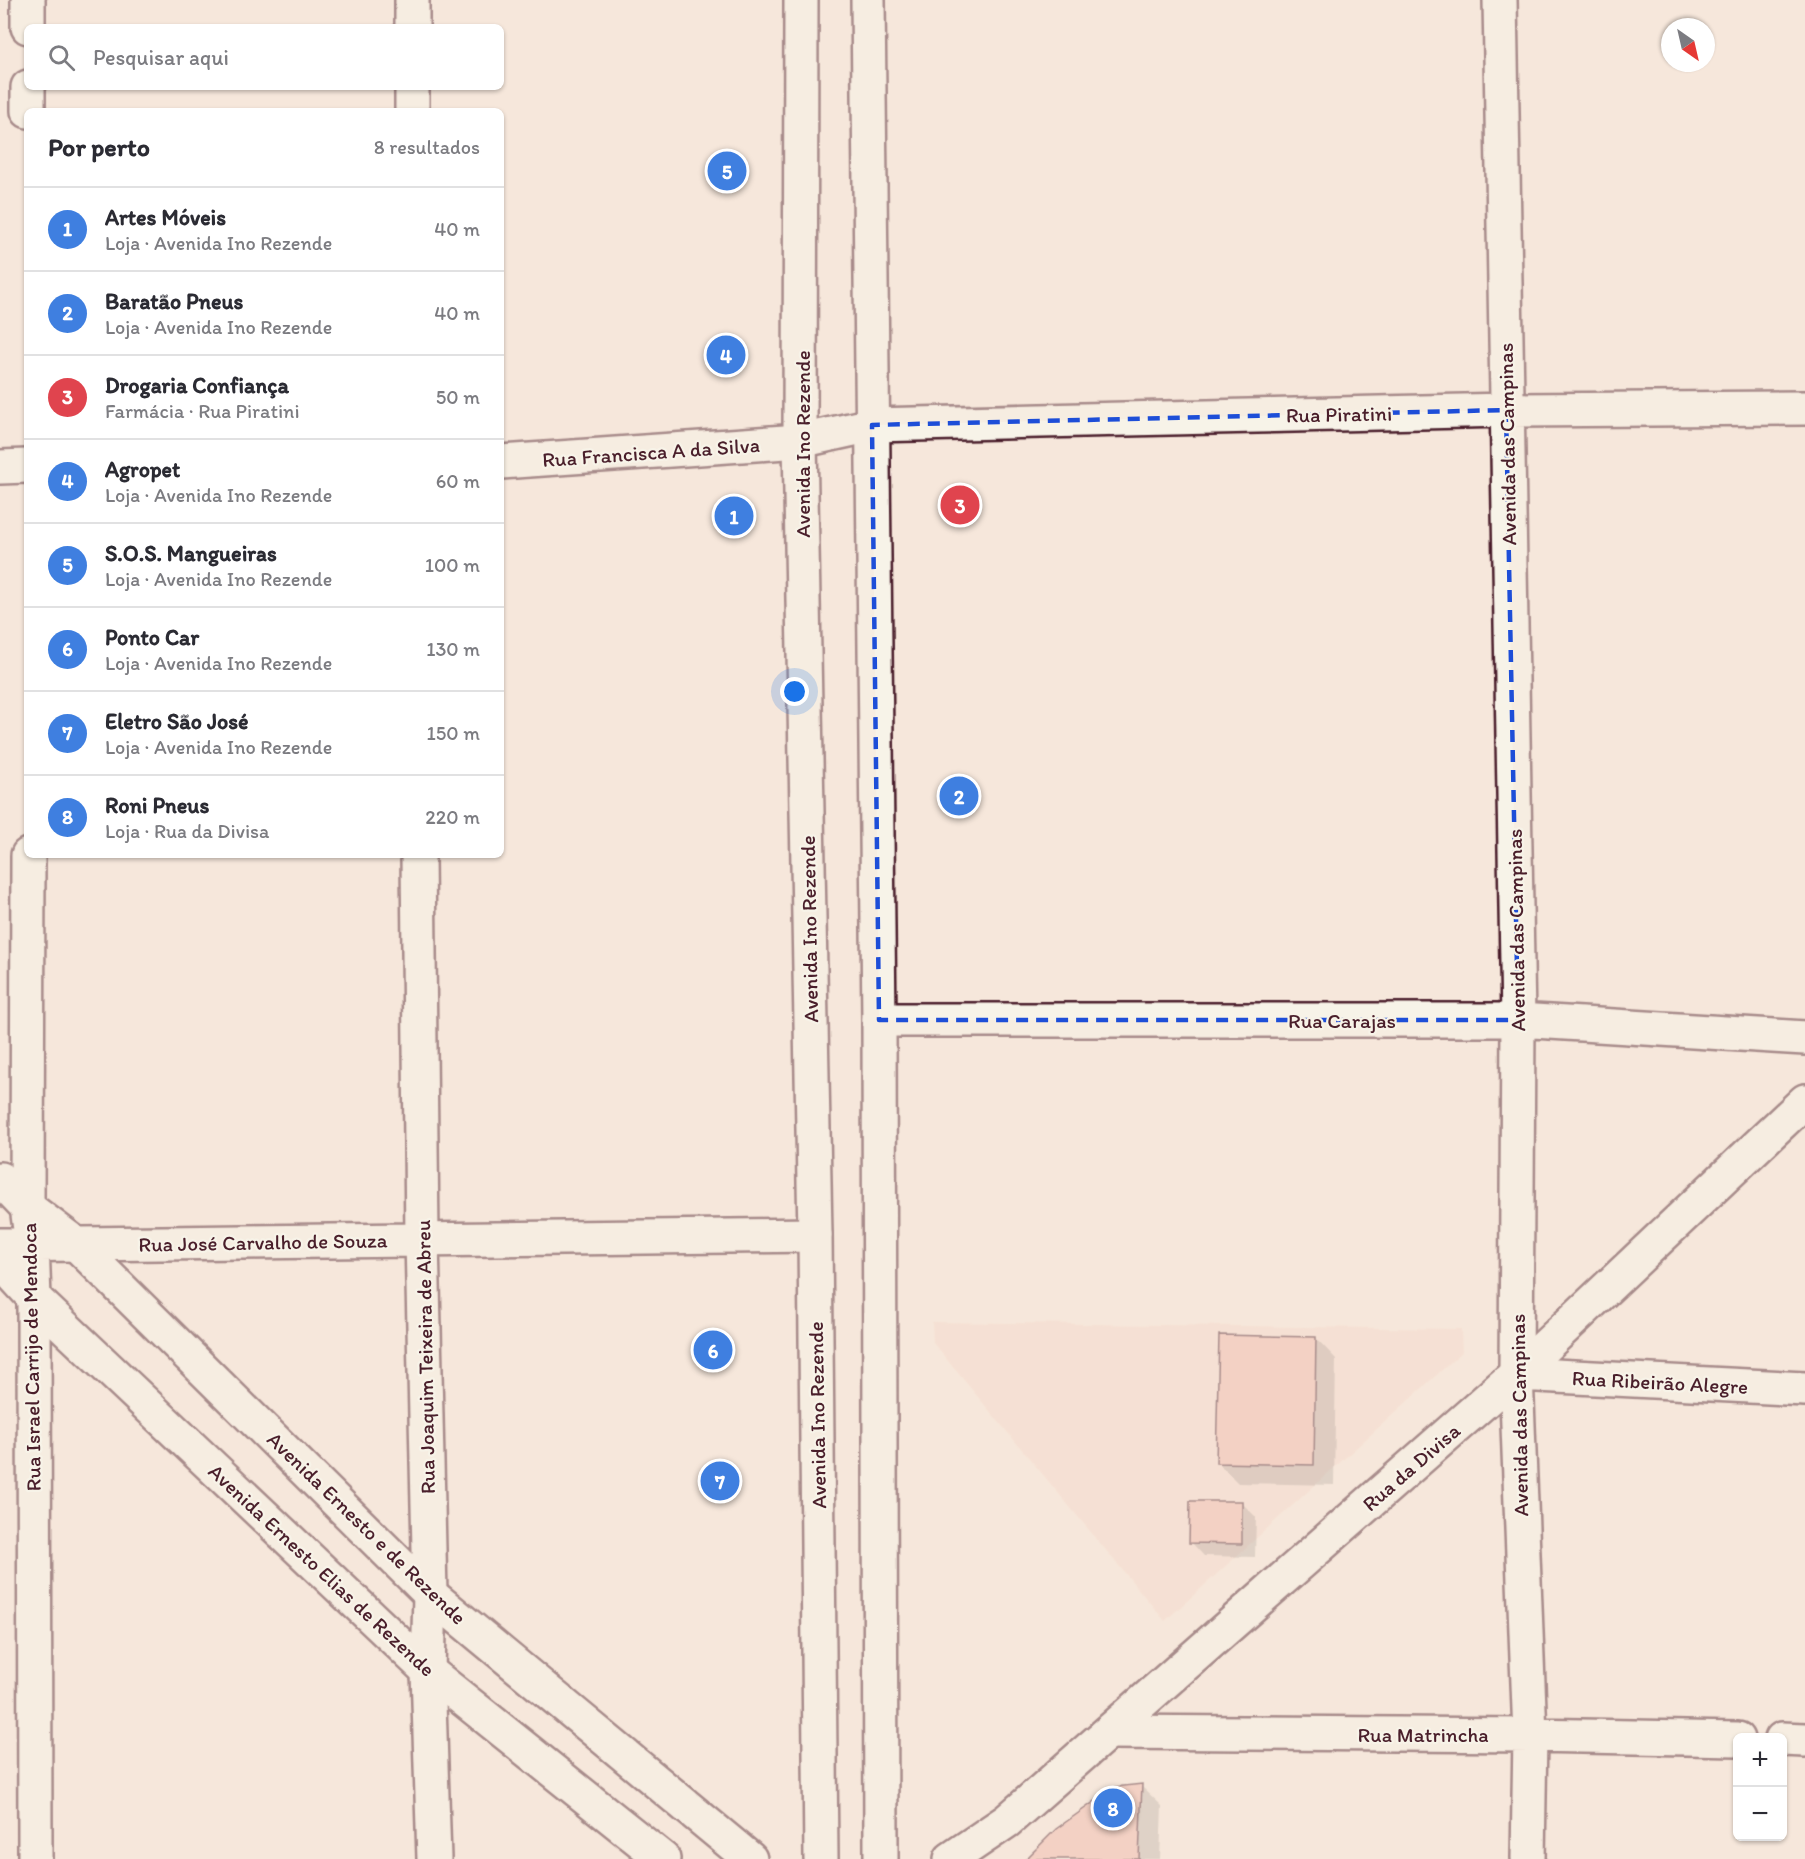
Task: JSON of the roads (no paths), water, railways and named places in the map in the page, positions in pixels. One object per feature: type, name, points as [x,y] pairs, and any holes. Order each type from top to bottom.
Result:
[{"type":"street","points":[[28,0],[28,24]]},
{"type":"street","points":[[412,0],[412,24]]},
{"type":"street","name":"Avenida Ino Rezende","points":[[801,0],[800,441],[814,1234],[821,1859]]},
{"type":"street","points":[[868,0],[879,1020],[882,1859]]},
{"type":"street","name":"Avenida das Campinas","points":[[1500,0],[1518,1020],[1516,1374],[1530,1735],[1528,1859]]},
{"type":"street","points":[[28,90],[28,108]]},
{"type":"street","points":[[412,90],[412,108]]},
{"type":"street","name":"Rua Piratini","points":[[872,425],[1506,410],[1805,408]]},
{"type":"street","name":"Rua Francisca A da Silva","points":[[504,462],[800,441],[872,425]]},
{"type":"street","points":[[0,467],[24,466]]},
{"type":"street","name":"Rua Israel Carrijo de Mendoca","points":[[28,858],[27,1207],[16,1245],[34,1298],[35,1859]]},
{"type":"street","name":"Rua Joaquim Teixeira de Abreu","points":[[418,858],[422,1239],[430,1594],[428,1671],[434,1859]]},
{"type":"street","name":"Rua Carajas","points":[[879,1020],[1518,1020],[1805,1038]]},
{"type":"street","name":"Rua da Divisa","points":[[951,1859],[1007,1821],[1516,1374],[1805,1101]]},
{"type":"street","name":"Avenida Ernesto e de Rezende","points":[[0,1179],[27,1207],[76,1244],[430,1594],[750,1859]]},
{"type":"street","name":"Rua José Carvalho de Souza","points":[[16,1245],[814,1234]]},
{"type":"street","name":"Avenida Ernesto Elias de Rezende","points":[[0,1261],[34,1298],[428,1671],[663,1859]]},
{"type":"street","name":"Rua Ribeirão Alegre","points":[[1516,1374],[1805,1389]]},
{"type":"street","name":"Rua Matrincha","points":[[1109,1732],[1733,1739]]},
{"type":"street","points":[[1787,1739],[1805,1740]]},
{"type":"street","name":"Rua da Divisa","points":[[979,1859],[1007,1821]]},
{"type":"place","name":"S.O.S. Mangueiras","points":[[727,171]]},
{"type":"place","name":"Agropet","points":[[726,355]]},
{"type":"place","name":"Drogaria Confiança","points":[[960,505]]},
{"type":"place","name":"Artes Móveis","points":[[734,516]]},
{"type":"place","name":"Baratão Pneus","points":[[959,796]]},
{"type":"place","name":"Ponto Car","points":[[713,1350]]},
{"type":"place","name":"Eletro São José","points":[[720,1481]]},
{"type":"place","name":"Roni Pneus","points":[[1113,1808]]}]
